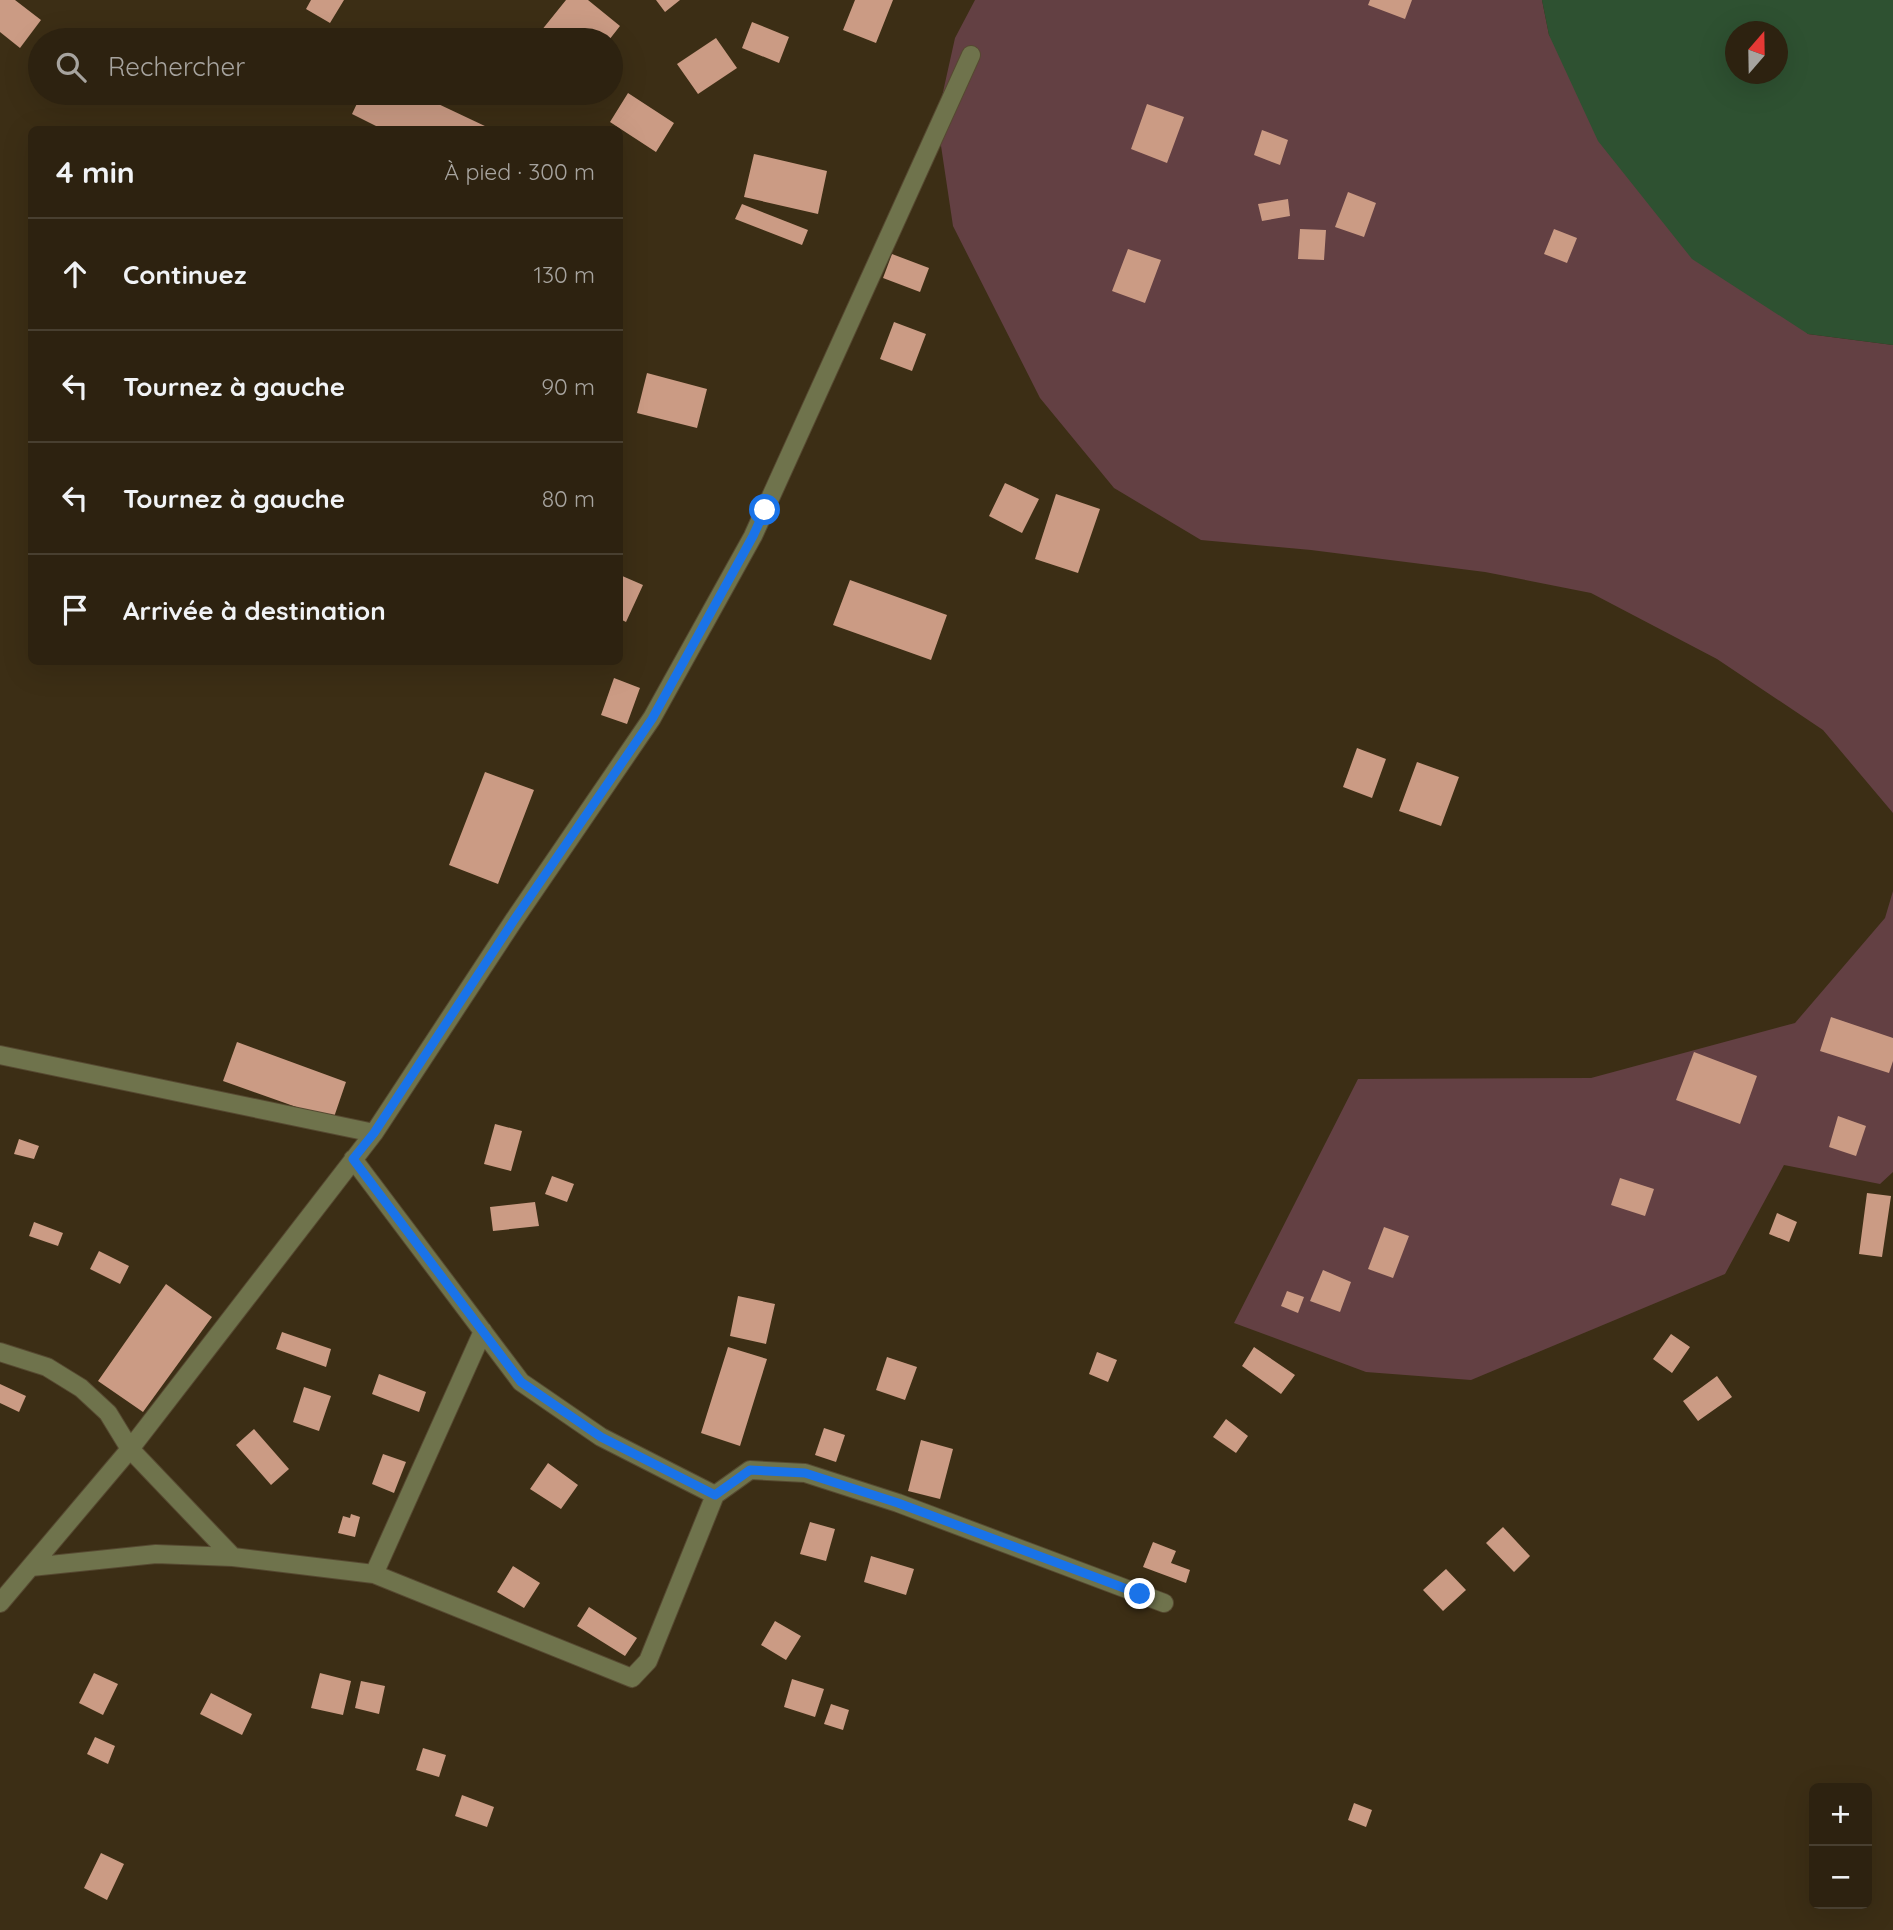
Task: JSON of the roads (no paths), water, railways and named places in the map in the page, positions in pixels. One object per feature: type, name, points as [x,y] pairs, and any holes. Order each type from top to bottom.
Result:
[{"type":"street","points":[[0,1603],[130,1449],[374,1133],[514,920],[652,719],[753,536],[971,55]]},
{"type":"street","points":[[0,1055],[374,1133]]},
{"type":"street","points":[[353,1159],[521,1382],[601,1437],[715,1495]]},
{"type":"street","points":[[374,1574],[483,1331]]},
{"type":"street","points":[[0,1352],[47,1367],[81,1388],[108,1413],[130,1449],[233,1557]]},
{"type":"street","points":[[31,1567],[156,1554],[233,1557],[374,1574],[632,1678],[648,1661],[715,1495],[750,1470],[805,1473],[898,1503],[1164,1603]]}]
